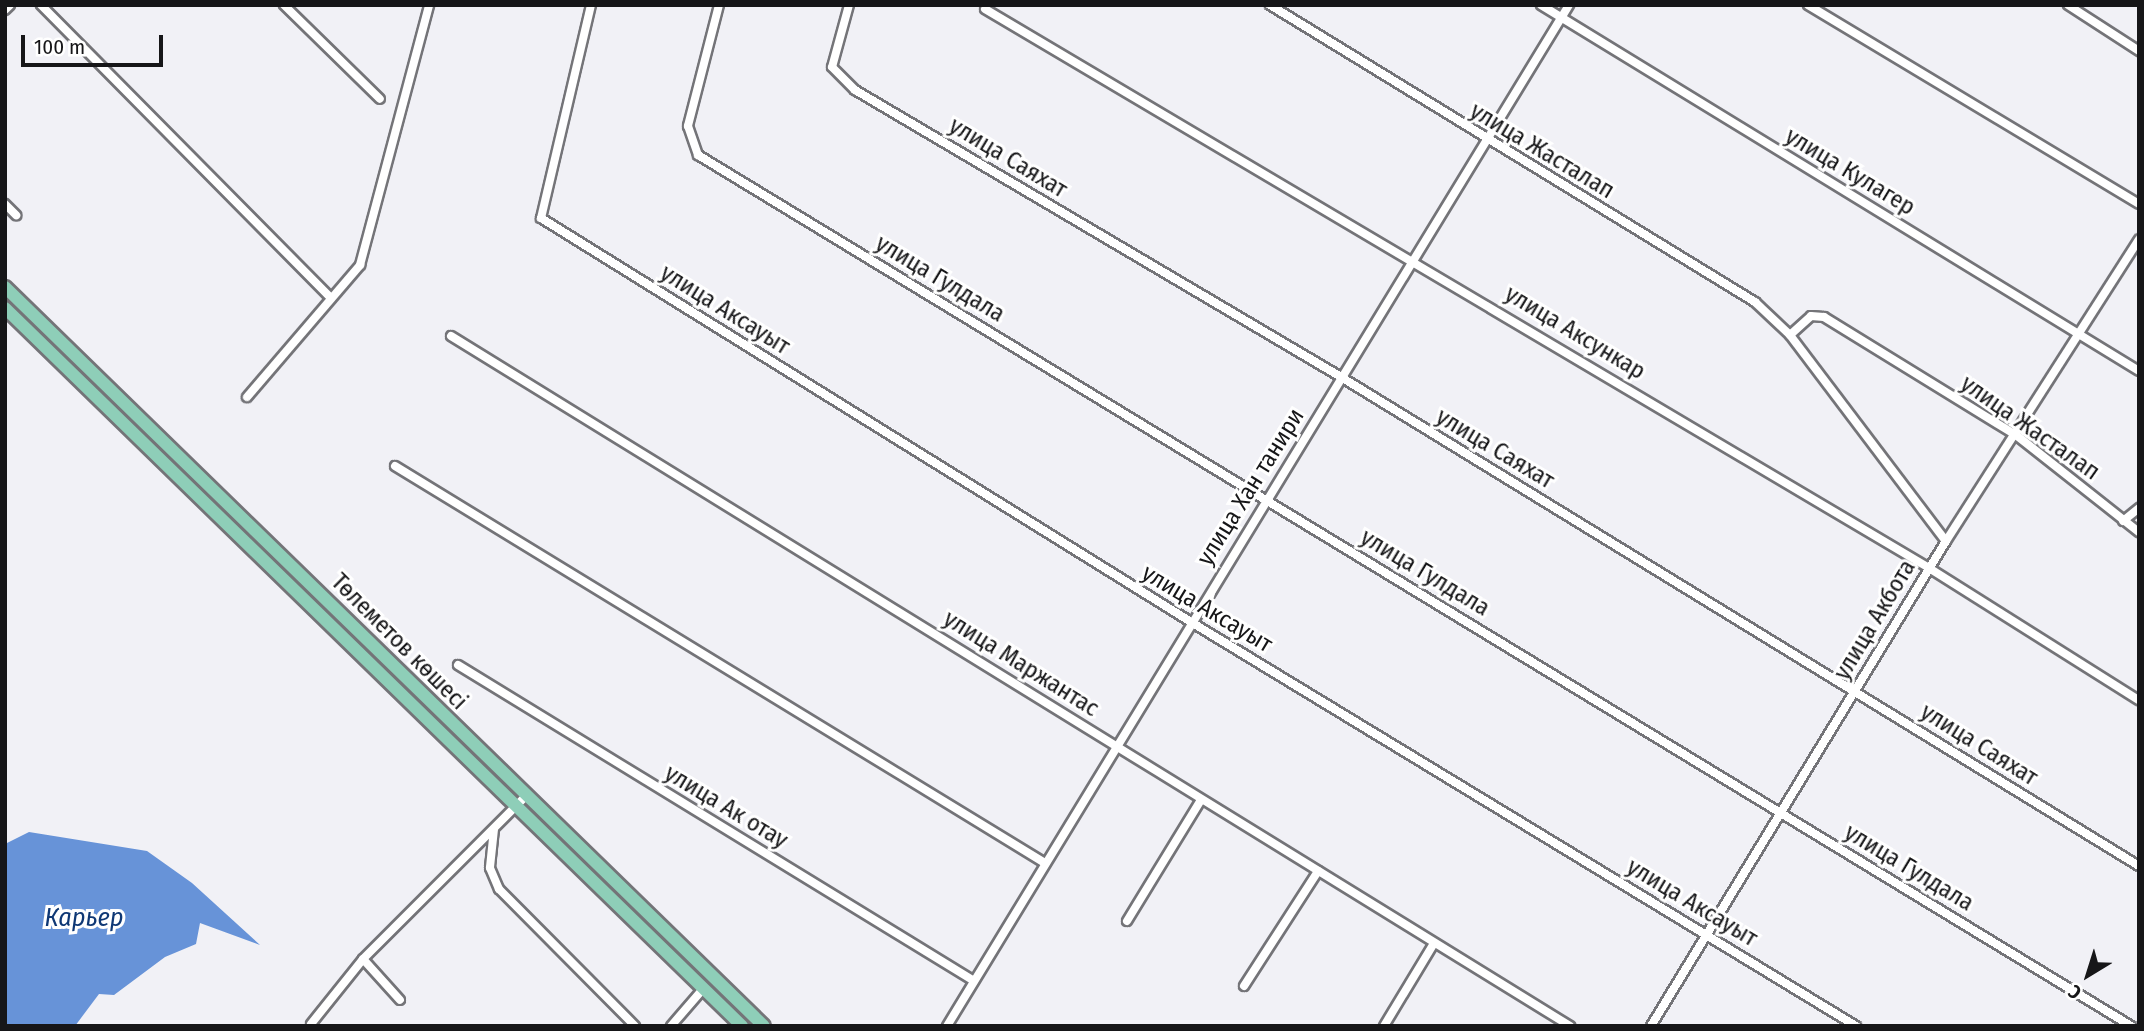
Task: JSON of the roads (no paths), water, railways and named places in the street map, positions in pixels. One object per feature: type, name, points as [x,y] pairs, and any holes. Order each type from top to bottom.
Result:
[{"type":"main road","name":"Төлеметов көшесі","points":[[5,287],[764,1026]]},
{"type":"main road","name":"Төлеметов көшесі","points":[[5,308],[742,1026]]},
{"type":"street","points":[[5,10],[10,5]]},
{"type":"street","points":[[41,5],[331,298]]},
{"type":"street","points":[[284,5],[380,99]]},
{"type":"street","points":[[247,397],[360,265],[429,5]]},
{"type":"street","name":"улица Аксауыт","points":[[591,5],[541,218],[1191,622],[1856,1026]]},
{"type":"street","name":"улица Гулдала","points":[[719,5],[688,126],[698,155],[2131,1026]]},
{"type":"street","name":"улица Саяхат","points":[[849,5],[832,67],[855,90],[1341,377],[2139,866]]},
{"type":"street","name":"улица Жасталап","points":[[1270,5],[1487,141],[1755,302],[1790,335],[1946,541]]},
{"type":"street","name":"улица Кулагер","points":[[1541,5],[2139,371]]},
{"type":"street","name":"улица Хан танири","points":[[947,1026],[1569,5]]},
{"type":"street","points":[[1808,5],[2139,204]]},
{"type":"street","points":[[2068,5],[2139,51]]},
{"type":"street","name":"улица Аксункар","points":[[985,9],[1414,259],[1929,568],[2139,700]]},
{"type":"street","points":[[5,204],[16,215]]},
{"type":"street","name":"улица Акбота","points":[[1651,1026],[1929,568],[2139,239]]},
{"type":"street","name":"улица Жасталап","points":[[1790,335],[1811,316],[1824,317],[2015,435],[2139,532]]},
{"type":"street","name":"улица Маржантас","points":[[451,337],[1570,1026]]},
{"type":"street","points":[[394,466],[1045,863]]},
{"type":"street","points":[[2123,521],[2139,509]]},
{"type":"street","name":"улица Ак отау","points":[[458,665],[974,981]]},
{"type":"street","points":[[310,1024],[363,959],[527,794]]},
{"type":"street","points":[[1128,921],[1201,800]]},
{"type":"street","points":[[494,829],[490,868],[499,889],[635,1026]]},
{"type":"street","points":[[1244,986],[1318,871]]},
{"type":"street","points":[[1384,1026],[1434,943]]},
{"type":"street","points":[[363,959],[400,1000]]},
{"type":"street","points":[[671,1026],[703,989]]},
{"type":"street","points":[[1546,1026],[1552,1015]]},
{"type":"water","name":"Карьер","points":[[29,832],[147,851],[192,883],[260,945],[200,923],[196,944],[165,957],[114,995],[99,994],[75,1026],[5,1026],[5,844]]}]
